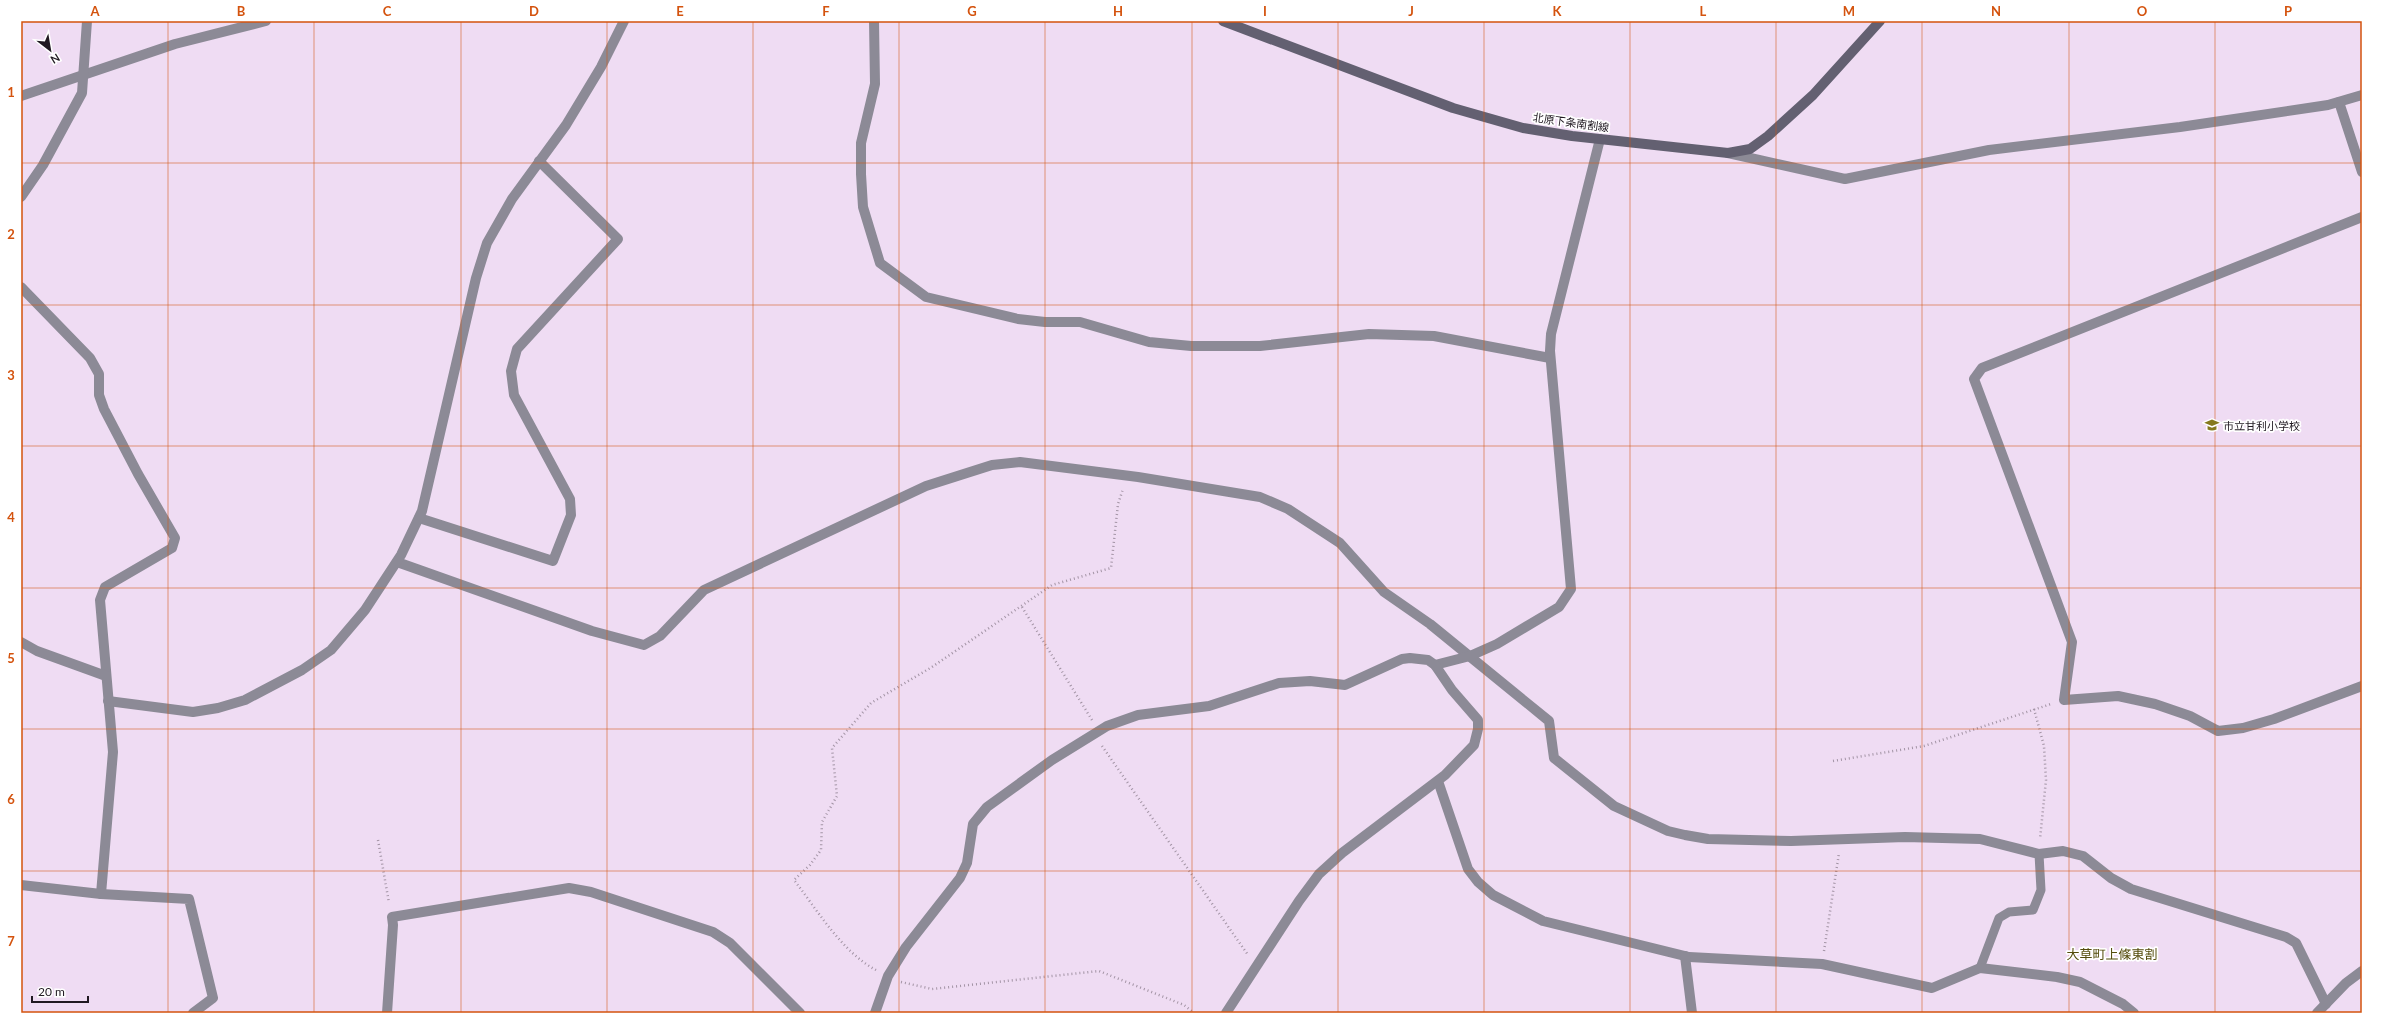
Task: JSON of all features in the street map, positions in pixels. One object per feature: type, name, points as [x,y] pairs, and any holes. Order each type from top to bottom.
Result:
[{"type":"main road","name":"北原下条南割線","points":[[1223,21],[1453,108],[1523,128],[1600,139],[1728,153],[1750,149],[1768,136],[1813,95],[1880,21]]},
{"type":"street","points":[[21,197],[43,165],[82,93],[87,21]]},
{"type":"street","points":[[21,96],[175,44],[266,21]]},
{"type":"street","points":[[108,701],[194,712],[218,708],[245,700],[302,670],[331,650],[365,610],[397,562],[419,518],[476,278],[485,250],[512,199],[566,125],[601,67],[624,21]]},
{"type":"street","points":[[874,21],[875,84],[861,143],[860,174],[863,207],[880,263],[926,296],[1018,319],[1045,322],[1080,322],[1150,342],[1191,346],[1260,346],[1369,334],[1434,336],[1550,358]]},
{"type":"street","points":[[1728,153],[1845,179],[1989,150],[2180,127],[2338,102],[2362,95]]},
{"type":"street","points":[[2338,102],[2362,172]]},
{"type":"street","points":[[1435,665],[1470,656],[1497,644],[1559,607],[1571,589],[1550,358],[1551,334],[1600,139]]},
{"type":"street","points":[[419,518],[553,561],[571,515],[570,499],[514,395],[511,371],[517,349],[618,239],[539,161]]},
{"type":"street","points":[[2362,217],[1982,368],[1974,379],[2072,642],[2064,700],[2118,696],[2154,704],[2190,716],[2218,731],[2243,728],[2274,719],[2362,686]]},
{"type":"street","points":[[21,287],[90,358],[99,374],[99,395],[104,409],[138,474],[175,538],[172,548],[105,587],[100,600],[113,752],[101,894]]},
{"type":"street","points":[[397,562],[592,631],[644,645],[660,636],[704,590],[926,486],[992,465],[1020,462],[1127,476],[1260,497],[1288,509],[1340,543],[1384,592],[1430,624],[1549,721],[1554,758],[1614,806],[1668,831],[1708,839],[1791,841],[1905,837],[1980,839],[2039,854],[2063,851],[2083,856],[2111,878],[2131,889],[2286,937],[2296,943],[2326,1004]]},
{"type":"street","points":[[21,642],[38,651],[106,676]]},
{"type":"street","points":[[875,1013],[888,976],[906,947],[960,878],[967,862],[973,824],[987,807],[1052,760],[1096,732],[1138,715],[1209,706],[1279,683],[1310,681],[1344,685],[1410,658],[1428,660],[1435,665],[1452,690],[1478,720],[1478,729],[1474,745],[1438,781],[1342,853],[1319,874],[1226,1013]]},
{"type":"street","points":[[1438,781],[1468,869],[1478,882],[1492,895],[1543,921],[1685,956],[1822,964],[1932,988],[1980,968],[2014,970],[2080,982],[2123,1004],[2134,1013]]},
{"type":"street","points":[[21,885],[101,894],[190,899],[213,998],[193,1013]]},
{"type":"street","points":[[388,1013],[393,925],[392,917],[563,889],[591,892],[712,932],[730,942],[800,1013]]},
{"type":"street","points":[[1685,956],[1692,1013]]},
{"type":"street","points":[[2317,1013],[2346,983],[2362,971]]},
{"type":"lane","points":[[1980,968],[1999,918],[2009,912],[2033,910],[2041,890],[2039,854]]},
{"type":"path","points":[[1127,476],[1118,504],[1111,568],[1052,585],[1022,607],[932,667],[871,703],[832,748],[837,796],[822,822],[821,850],[810,865],[794,880],[835,933],[863,963],[900,982],[932,989],[1099,971],[1184,1005],[1194,1013]]},
{"type":"path","points":[[1022,607],[1096,732],[1256,967]]},
{"type":"path","points":[[1833,761],[1924,746],[2064,700]]},
{"type":"path","points":[[2034,709],[2044,746],[2046,780],[2039,854]]},
{"type":"path","points":[[1822,964],[1837,878],[1841,839]]},
{"type":"path","points":[[378,840],[392,917]]},
{"type":"place","name":"市立甘利小学校","points":[[2212,425]]},
{"type":"district","name":"大草町上條東割","points":[[2112,954]]}]
